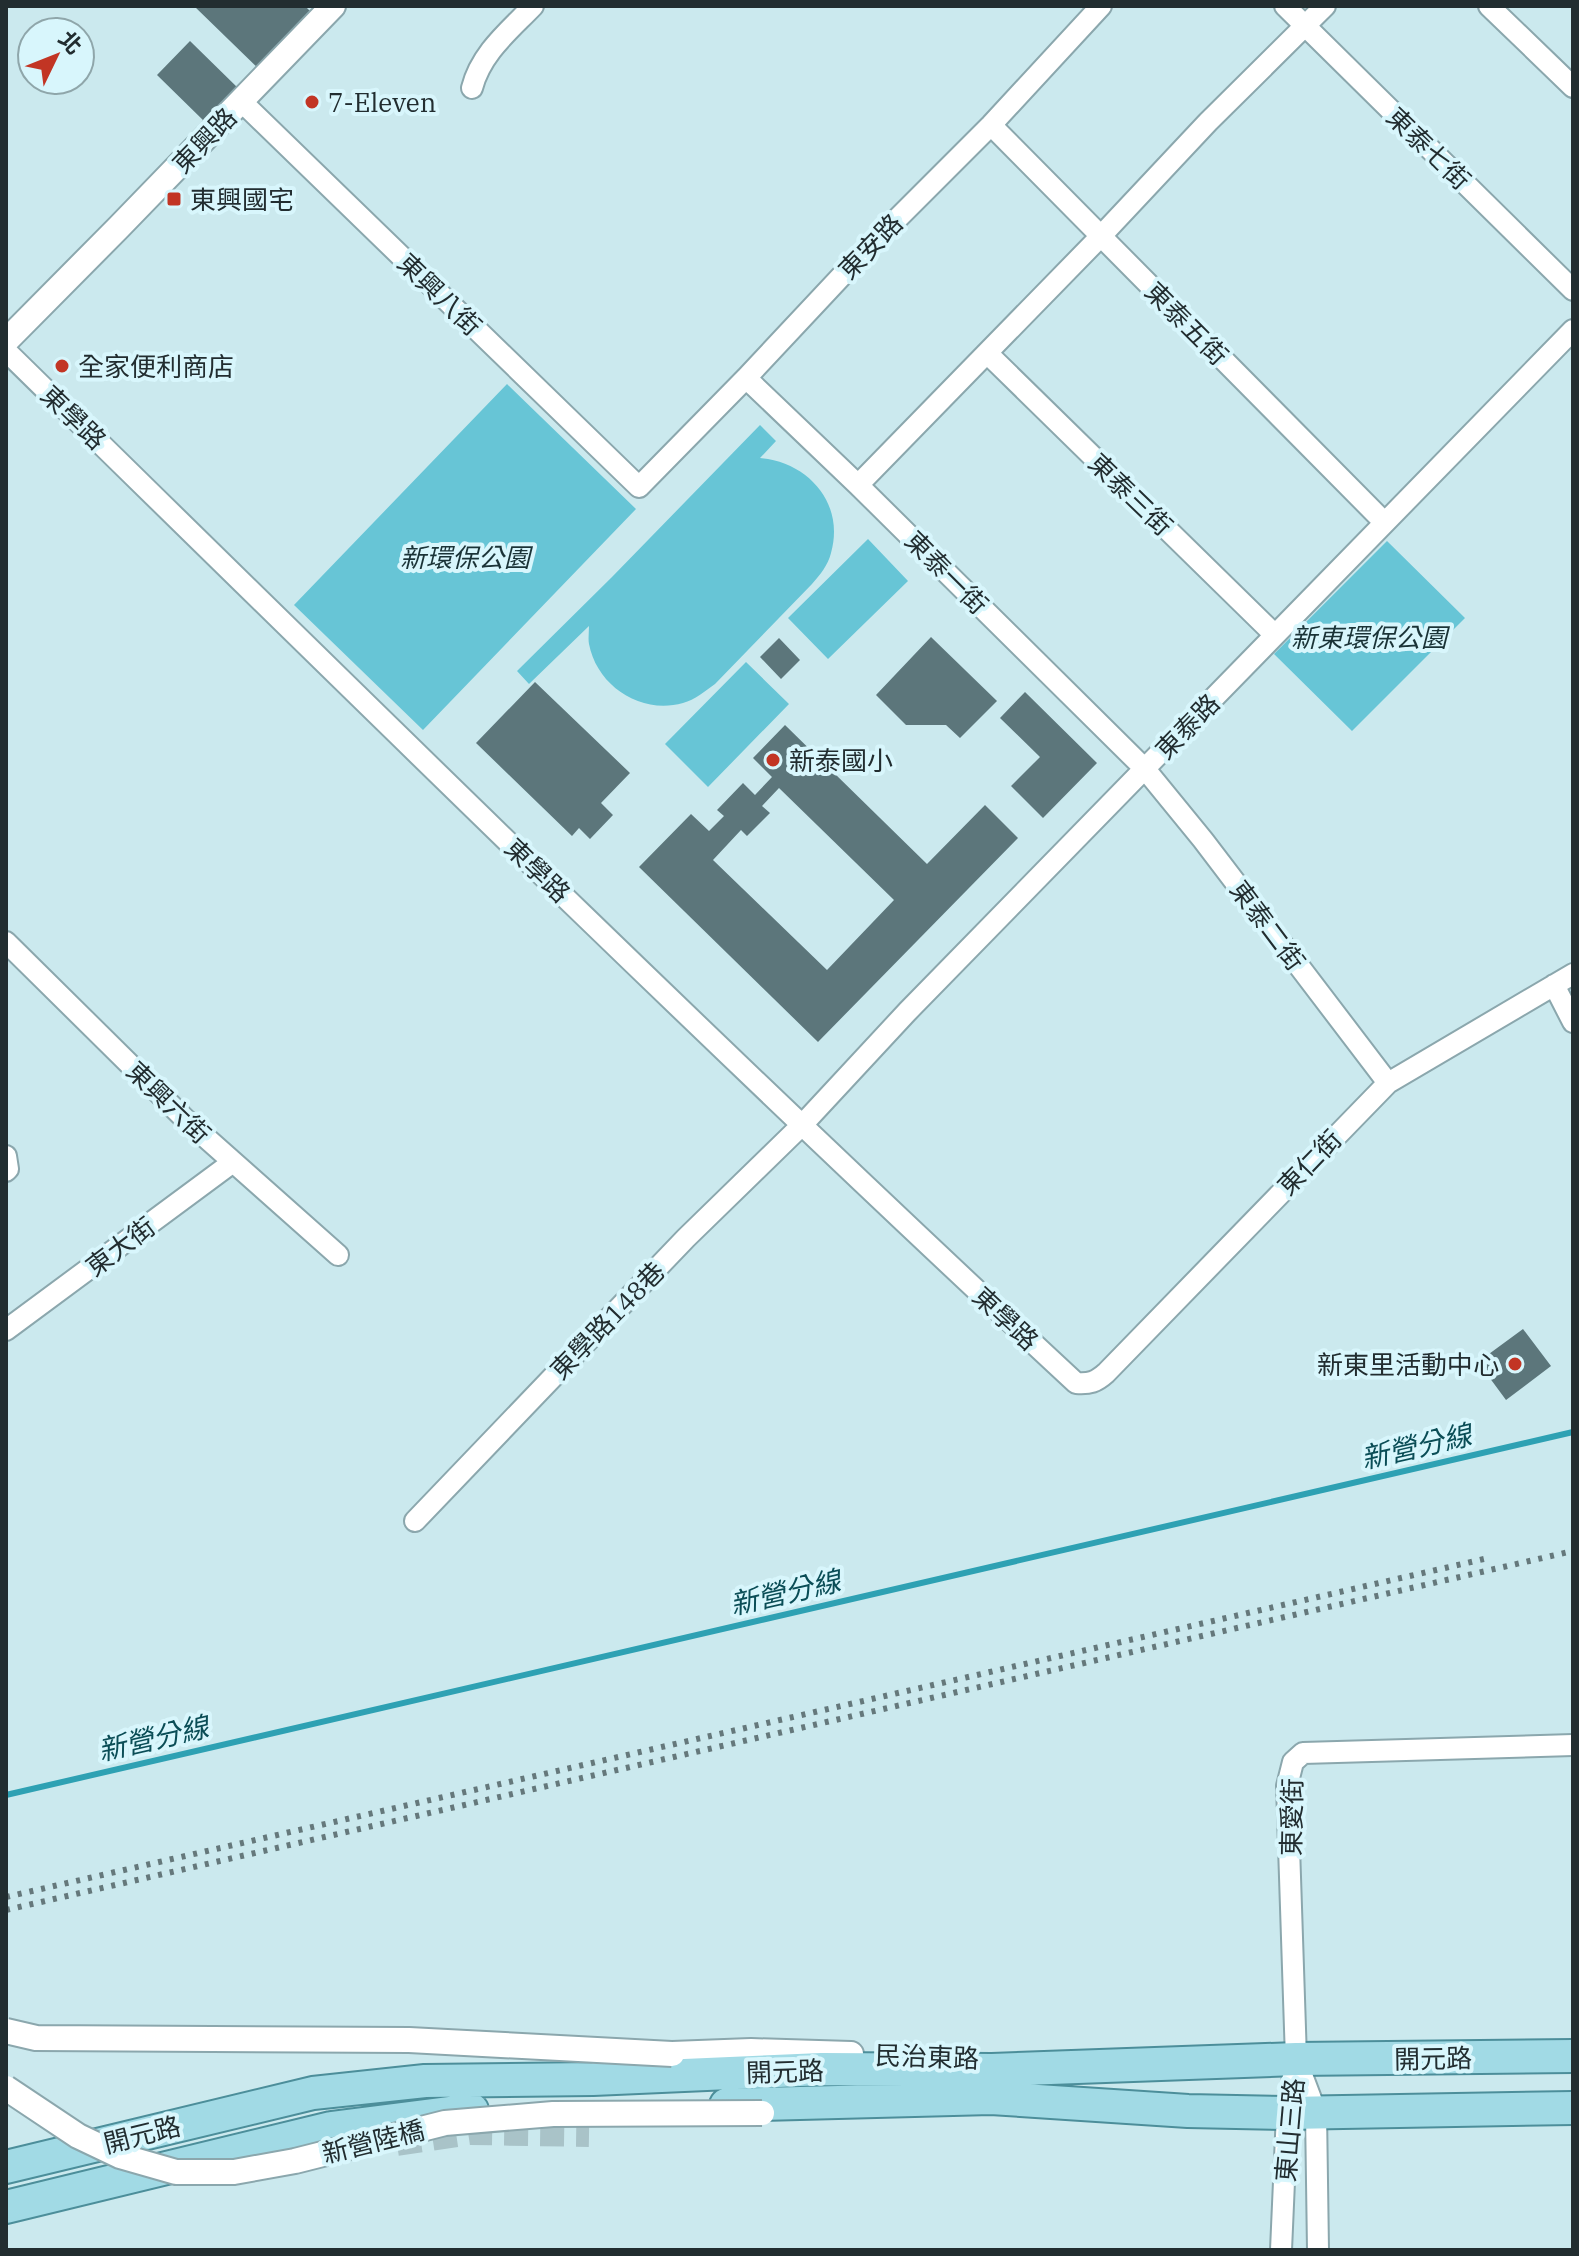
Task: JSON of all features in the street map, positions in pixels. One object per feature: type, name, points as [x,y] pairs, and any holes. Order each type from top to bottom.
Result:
[{"type":"main road","name":"開元路","points":[[6,2167],[313,2093],[425,2081],[593,2079],[822,2069],[992,2070],[1296,2059],[1573,2056]]},
{"type":"main road","name":"開元路","points":[[6,2207],[331,2128],[458,2111],[991,2098],[1188,2111],[1573,2108]]},
{"type":"street","name":"東興路","points":[[6,341],[333,6]]},
{"type":"street","points":[[472,88],[476,72],[485,57],[533,6]]},
{"type":"street","name":"東安路","points":[[639,487],[865,251],[991,125],[1101,6]]},
{"type":"street","name":"東泰七街","points":[[1285,6],[1573,290]]},
{"type":"street","points":[[858,485],[1208,122],[1325,6]]},
{"type":"street","points":[[1489,6],[1573,87]]},
{"type":"street","name":"東興八街","points":[[241,101],[639,487]]},
{"type":"street","name":"東泰五街","points":[[991,125],[1384,522]]},
{"type":"street","name":"東泰路","points":[[803,1124],[918,1001],[1573,330]]},
{"type":"street","name":"東學路","points":[[6,351],[406,742],[936,1253],[1076,1383]]},
{"type":"street","name":"東泰三街","points":[[987,353],[1275,635]]},
{"type":"street","name":"東泰一街","points":[[746,378],[1145,769]]},
{"type":"street","name":"東泰二街","points":[[1145,769],[1203,840],[1388,1083]]},
{"type":"street","name":"東興六街","points":[[6,942],[186,1120],[338,1255]]},
{"type":"street","name":"東仁街","points":[[1076,1383],[1097,1381],[1106,1373],[1388,1083],[1573,974]]},
{"type":"street","points":[[1554,985],[1573,1022]]},
{"type":"street","name":"東學路148巷","points":[[415,1521],[666,1259],[803,1124]]},
{"type":"street","points":[[6,1156],[6,1171]]},
{"type":"street","name":"東大街","points":[[6,1330],[233,1162]]},
{"type":"street","name":"東愛街","points":[[1296,2059],[1287,1786],[1293,1762],[1303,1753],[1573,1745]]},
{"type":"street","points":[[306,2044],[351,2027]]},
{"type":"street","name":"民治東路","points":[[6,2031],[36,2038],[409,2040],[672,2054],[751,2051],[1182,2063]]},
{"type":"street","name":"東山三路","points":[[1296,2059],[1318,2250]]},
{"type":"street","name":"東山三路","points":[[1281,2250],[1301,2112],[1296,2059]]},
{"type":"street","name":"新營陸橋","points":[[6,2088],[78,2136],[120,2156],[176,2172],[234,2172],[280,2164],[445,2123],[553,2114],[762,2113]]},
{"type":"street","name":"開元路","points":[[762,2113],[1188,2111]]},
{"type":"green space","name":"新環保公園","points":[[507,384],[636,509],[423,730],[294,605]]},
{"type":"green space","points":[[760,425],[776,441],[760,458],[777,461],[807,477],[819,488],[833,518],[830,557],[812,584],[715,684],[687,702],[652,705],[623,694],[601,673],[594,659],[589,626],[529,684],[517,671]]},
{"type":"green space","points":[[868,539],[908,581],[828,659],[788,618]]},
{"type":"green space","name":"新東環保公園","points":[[1387,541],[1465,618],[1352,731],[1274,654]]},
{"type":"green space","points":[[746,662],[789,704],[708,787],[665,744]]},
{"type":"building","points":[[194,6],[305,6],[315,16],[261,71]]},
{"type":"building","points":[[190,41],[239,89],[206,123],[157,75]]},
{"type":"building","points":[[931,637],[997,701],[960,738],[946,725],[906,725],[876,695]]},
{"type":"building","points":[[779,638],[800,660],[781,679],[760,657]]},
{"type":"building","points":[[535,682],[630,773],[601,803],[613,815],[590,839],[579,828],[572,836],[476,743]]},
{"type":"building","points":[[1025,692],[1097,763],[1043,818],[1011,786],[1040,757],[1000,718]]},
{"type":"building","points":[[785,725],[927,864],[985,805],[1018,838],[818,1042],[639,867],[691,814],[709,831],[724,816],[717,810],[743,783],[755,795],[772,777],[753,758]],"holes":[[[779,788],[894,900],[827,970],[713,860],[741,830],[747,836],[770,813],[762,806]]]},
{"type":"building","name":"新東里活動中心","points":[[1523,1329],[1551,1366],[1506,1400],[1478,1362]]},
{"type":"waterway","name":"新營分線","points":[[6,1795],[1573,1432]]},
{"type":"tunnel","points":[[397,2144],[470,2133],[589,2135]]},
{"type":"railway","points":[[6,1910],[1573,1551]]},
{"type":"railway","points":[[6,1897],[1484,1559]]},
{"type":"place","name":"7-Eleven","points":[[312,102]]},
{"type":"place","name":"東興國宅","points":[[174,199]]},
{"type":"place","name":"全家便利商店","points":[[62,366]]},
{"type":"place","name":"新泰國小","points":[[773,760]]},
{"type":"place","name":"新東里活動中心","points":[[1515,1364]]}]
